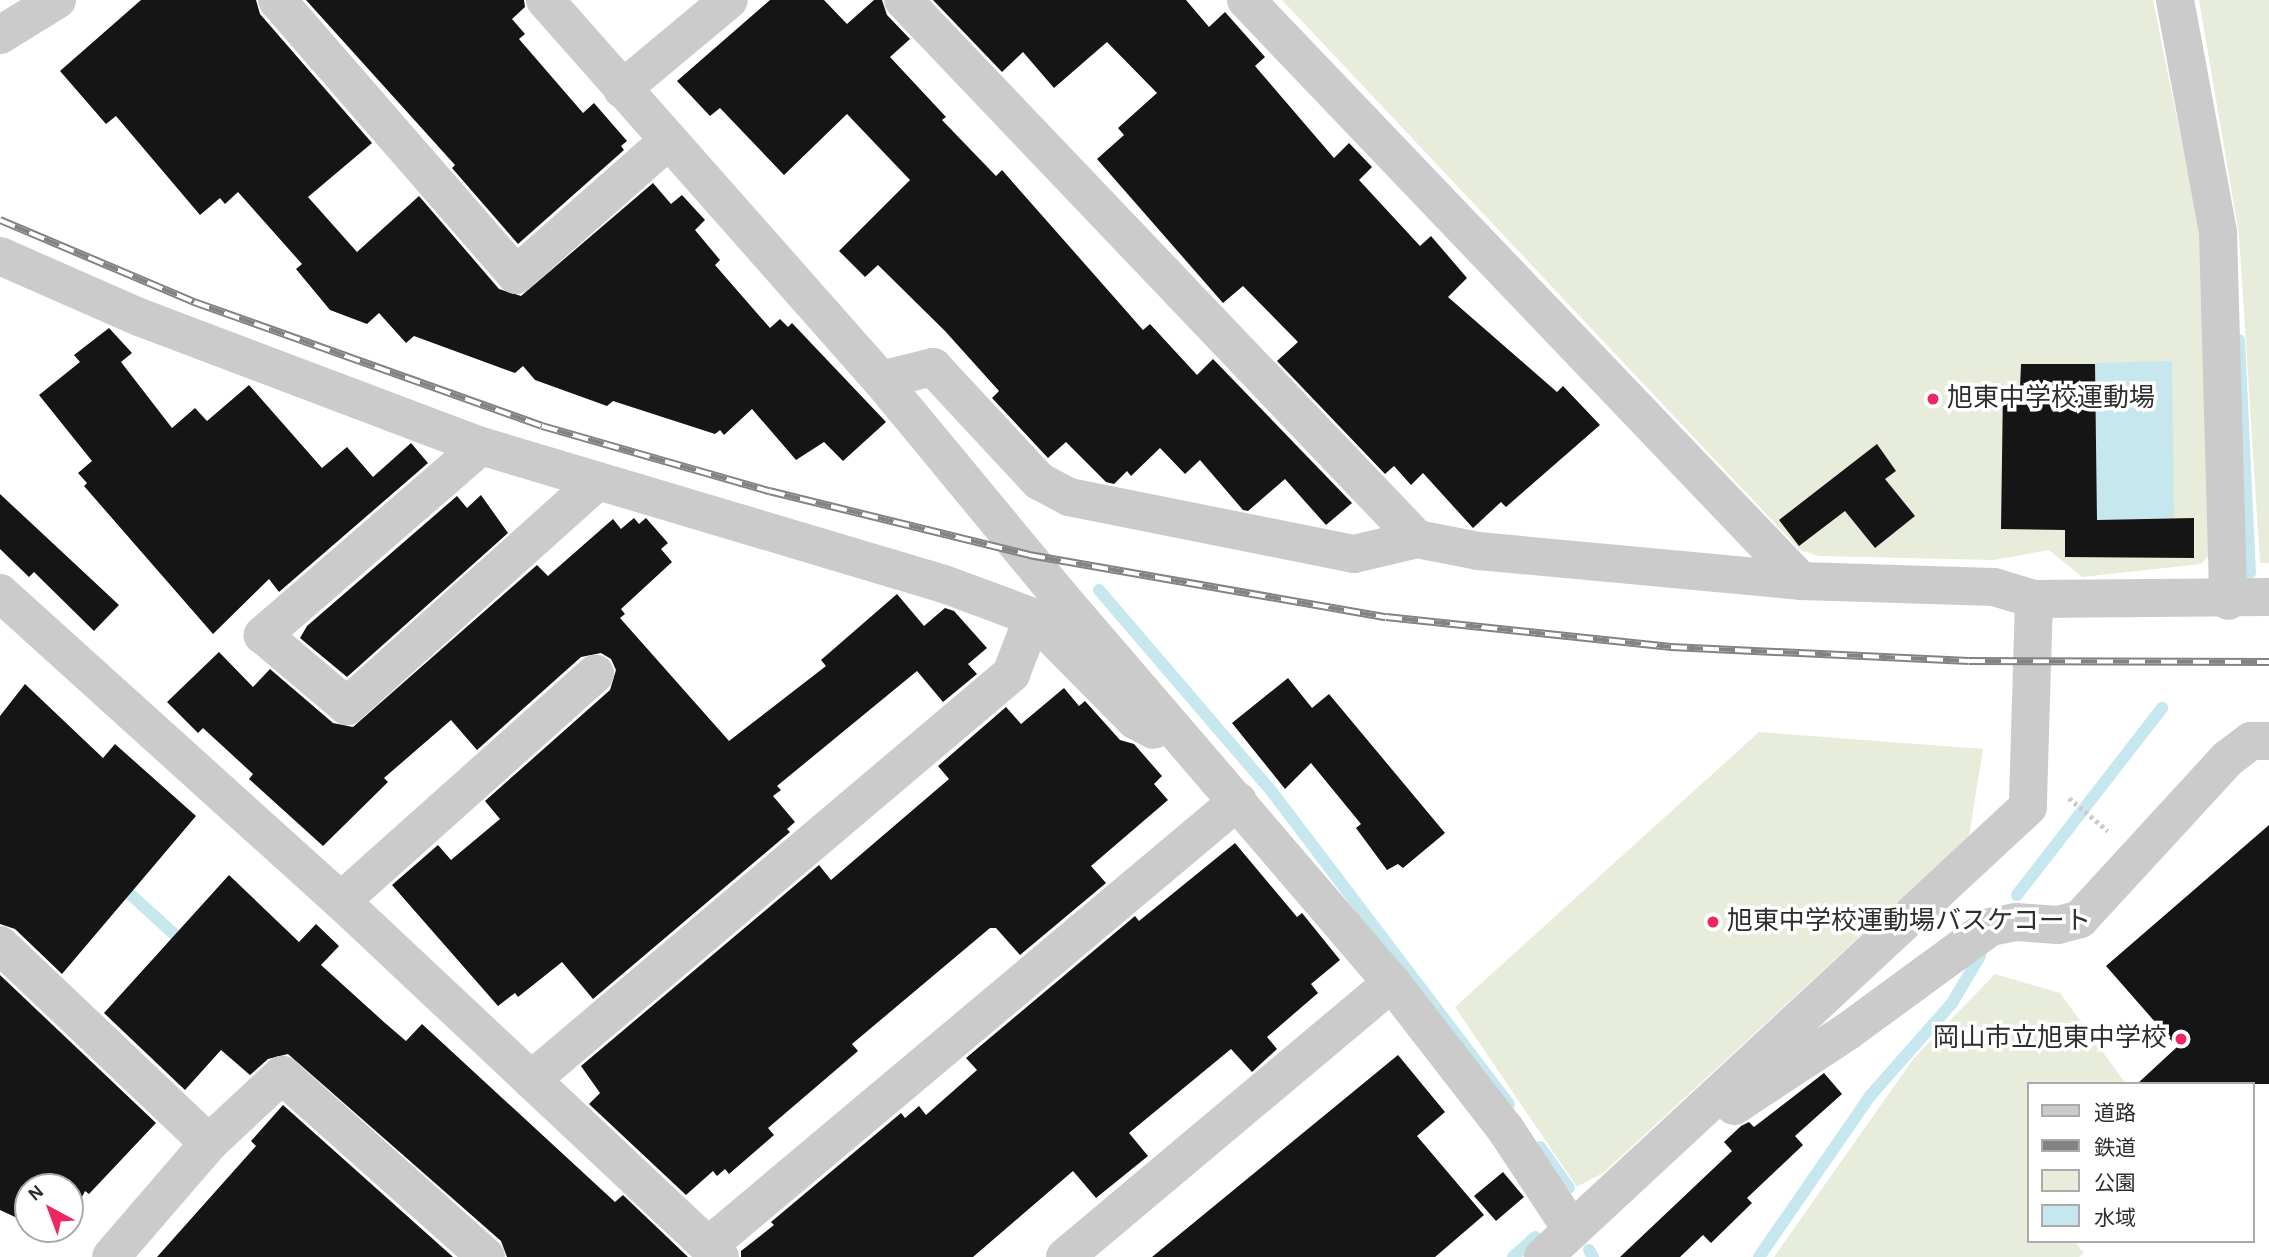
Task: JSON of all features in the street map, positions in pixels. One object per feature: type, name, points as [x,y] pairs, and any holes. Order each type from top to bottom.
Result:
[{"type":"street","points":[[0,35],[57,0]]},
{"type":"street","points":[[278,0],[516,275],[668,141]]},
{"type":"street","points":[[545,0],[881,380],[1059,595],[1199,754],[1392,983],[1506,1130],[1560,1247],[1639,1169],[2028,807],[2034,599]]},
{"type":"street","points":[[622,89],[729,0]]},
{"type":"street","points":[[902,0],[1417,539]]},
{"type":"street","points":[[1246,0],[1801,581]]},
{"type":"street","points":[[2175,0],[2218,233],[2228,601]]},
{"type":"street","points":[[0,256],[139,317],[481,446],[944,584],[1033,617],[1135,720],[1199,754]]},
{"type":"street","points":[[881,380],[933,367],[1039,481],[1069,497],[1354,554],[1417,539],[1478,551],[1801,581],[1994,587],[2034,599],[2228,601],[2269,597]]},
{"type":"street","points":[[481,446],[263,635],[347,706],[597,482]]},
{"type":"street","points":[[0,593],[341,901],[714,1251],[1238,801]]},
{"type":"street","points":[[531,1080],[1011,674],[1033,617]]},
{"type":"street","points":[[341,901],[595,674]]},
{"type":"street","points":[[1639,1169],[1849,1031],[1990,927],[2017,922],[2057,925],[2080,919],[2227,759],[2251,741],[2269,740]]},
{"type":"street","points":[[0,945],[209,1143]]},
{"type":"street","points":[[1065,1257],[1392,983]]},
{"type":"street","points":[[111,1257],[209,1143],[282,1075],[486,1257]]},
{"type":"path","points":[[2071,799],[2108,832]]},
{"type":"green space","name":"旭東中学校運動場","points":[[1282,0],[2153,0],[2203,248],[2212,552],[2201,564],[2082,577],[2049,550],[1994,560],[1819,556],[1800,550]]},
{"type":"green space","points":[[2199,0],[2269,0],[2269,563],[2260,563],[2239,235]]},
{"type":"green space","name":"旭東中学校運動場バスケコート","points":[[1759,732],[1983,749],[1969,836],[1603,1173],[1577,1187],[1455,1007]]},
{"type":"green space","points":[[1995,974],[2060,993],[2125,1082],[2028,1082],[2028,1243],[2076,1243],[2084,1253],[2079,1257],[1774,1257],[1914,1058]]},
{"type":"water","points":[[2172,361],[2174,518],[2097,520],[2095,363]]},
{"type":"building","points":[[141,0],[256,0],[260,14],[372,143],[308,197],[357,252],[419,196],[499,289],[521,296],[653,183],[671,204],[682,195],[705,220],[695,230],[720,260],[715,265],[770,328],[780,319],[788,327],[792,323],[886,422],[843,461],[824,442],[796,460],[752,409],[724,435],[720,430],[715,434],[613,401],[607,406],[535,380],[523,366],[515,373],[414,336],[406,343],[379,313],[367,324],[330,310],[296,269],[302,264],[238,192],[225,204],[220,198],[200,215],[116,116],[106,124],[60,71]]},
{"type":"building","points":[[306,0],[524,0],[525,7],[512,19],[525,34],[519,39],[583,113],[594,103],[627,141],[621,146],[624,150],[518,244],[452,168],[455,165]]},
{"type":"building","points":[[770,0],[824,0],[847,24],[874,0],[882,0],[887,15],[910,39],[890,57],[946,117],[942,120],[996,176],[1002,170],[1143,330],[1150,324],[1197,375],[1213,359],[1352,503],[1326,525],[1285,479],[1248,511],[1243,510],[1200,460],[1185,474],[1160,448],[1131,476],[1127,471],[1114,484],[1106,482],[1066,442],[1048,458],[992,398],[999,391],[945,331],[878,265],[865,277],[839,251],[910,180],[847,114],[784,175],[720,108],[710,116],[677,81]]},
{"type":"building","points":[[933,0],[1186,0],[1209,27],[1225,12],[1265,57],[1255,66],[1334,158],[1349,143],[1372,167],[1359,180],[1420,246],[1431,236],[1467,278],[1448,297],[1557,392],[1563,386],[1600,425],[1506,507],[1501,502],[1473,528],[1423,473],[1411,485],[1394,466],[1385,474],[1277,361],[1298,342],[1243,286],[1223,303],[1097,159],[1124,135],[1118,128],[1157,93],[1107,42],[1054,88],[1023,52],[1002,72]]},
{"type":"building","points":[[109,328],[132,353],[121,362],[172,428],[195,408],[207,421],[249,385],[322,468],[347,447],[373,477],[411,443],[428,463],[279,592],[269,579],[213,634],[84,486],[87,483],[78,473],[92,461],[39,395],[80,362],[74,355]]},
{"type":"building","points":[[2021,364],[2095,364],[2097,520],[2194,518],[2194,558],[2065,557],[2065,530],[2001,529],[2003,388],[2020,388]]},
{"type":"building","points":[[1877,444],[1896,471],[1885,479],[1915,516],[1875,548],[1845,511],[1799,546],[1779,520]]},
{"type":"building","points":[[0,494],[119,605],[94,631],[34,572],[29,577],[0,549]]},
{"type":"building","points":[[481,495],[508,533],[347,677],[300,638],[307,626],[457,496],[467,508]]},
{"type":"building","points":[[634,518],[639,524],[646,518],[668,543],[661,549],[672,562],[621,609],[625,614],[620,618],[729,741],[826,666],[821,660],[897,594],[924,626],[945,608],[954,611],[987,648],[968,664],[977,674],[943,702],[917,671],[777,786],[781,790],[773,796],[795,822],[787,829],[790,832],[593,999],[562,962],[518,997],[515,993],[498,1006],[392,885],[438,845],[451,860],[500,819],[485,801],[610,690],[616,670],[611,659],[601,653],[581,657],[477,750],[451,720],[384,778],[388,782],[323,846],[249,779],[253,774],[203,728],[198,733],[167,702],[219,652],[253,687],[270,669],[333,723],[353,727],[537,565],[548,576],[613,519],[621,529]]},
{"type":"building","points":[[1288,678],[1312,708],[1329,694],[1445,833],[1403,868],[1398,864],[1387,870],[1356,828],[1361,824],[1311,763],[1285,789],[1232,723]]},
{"type":"building","points":[[25,684],[103,758],[115,744],[196,816],[62,974],[15,929],[0,924],[0,716]]},
{"type":"building","points":[[1064,688],[1079,706],[1085,701],[1120,740],[1134,744],[1162,776],[1154,784],[1168,800],[1091,866],[1106,883],[1020,955],[996,928],[990,928],[852,1044],[858,1051],[768,1128],[774,1135],[729,1174],[725,1169],[717,1176],[713,1171],[686,1195],[589,1104],[600,1093],[581,1066],[819,865],[831,880],[949,779],[938,766],[1006,707],[1021,724]]},
{"type":"building","name":"岡山市立旭東中学校","points":[[2269,825],[2269,1084],[2139,1082],[2177,1047],[2106,966]]},
{"type":"building","points":[[1235,843],[1297,917],[1302,913],[1340,960],[1311,984],[1318,993],[1267,1037],[1277,1049],[1252,1072],[1231,1049],[1129,1133],[1148,1156],[1096,1198],[1073,1171],[973,1257],[741,1257],[741,1251],[774,1225],[771,1222],[901,1113],[905,1118],[919,1106],[926,1115],[977,1070],[966,1058],[1135,916],[1139,921]]},
{"type":"building","points":[[229,875],[299,942],[316,924],[339,946],[321,965],[385,1023],[406,1041],[422,1024],[615,1202],[623,1195],[688,1257],[507,1257],[501,1241],[288,1054],[268,1059],[250,1075],[221,1050],[185,1090],[104,1013]]},
{"type":"building","points":[[0,975],[156,1123],[89,1194],[85,1191],[84,1193],[84,1173],[14,1173],[14,1216],[0,1210]]},
{"type":"building","points":[[1398,1055],[1445,1112],[1417,1136],[1484,1215],[1435,1257],[1152,1257]]},
{"type":"building","points":[[1824,1073],[1842,1094],[1795,1136],[1803,1145],[1747,1198],[1752,1203],[1711,1243],[1703,1235],[1680,1257],[1620,1257],[1732,1151],[1724,1142],[1741,1126],[1749,1122],[1754,1127]]},
{"type":"building","points":[[283,1105],[453,1257],[157,1257],[256,1146],[251,1141]]},
{"type":"building","points":[[1503,1172],[1524,1197],[1496,1221],[1474,1196]]},
{"type":"waterway","points":[[2239,340],[2250,573]]},
{"type":"waterway","points":[[1099,590],[1272,792],[1509,1104]]},
{"type":"waterway","points":[[2017,895],[2162,708]]},
{"type":"waterway","points":[[119,884],[186,945]]},
{"type":"waterway","points":[[1759,1257],[1870,1096],[1952,1003],[1980,956]]},
{"type":"waterway","points":[[1540,1147],[1569,1188]]},
{"type":"waterway","points":[[1513,1257],[1535,1237]]},
{"type":"waterway","points":[[1589,1250],[1593,1257]]},
{"type":"railway","points":[[0,220],[194,302],[542,426],[769,491],[1029,555],[1386,617],[1671,647],[1969,661],[2269,662]]},
{"type":"place","name":"旭東中学校運動場","points":[[1933,399]]},
{"type":"place","name":"旭東中学校運動場バスケコート","points":[[1713,922]]},
{"type":"place","name":"岡山市立旭東中学校","points":[[2181,1039]]}]
